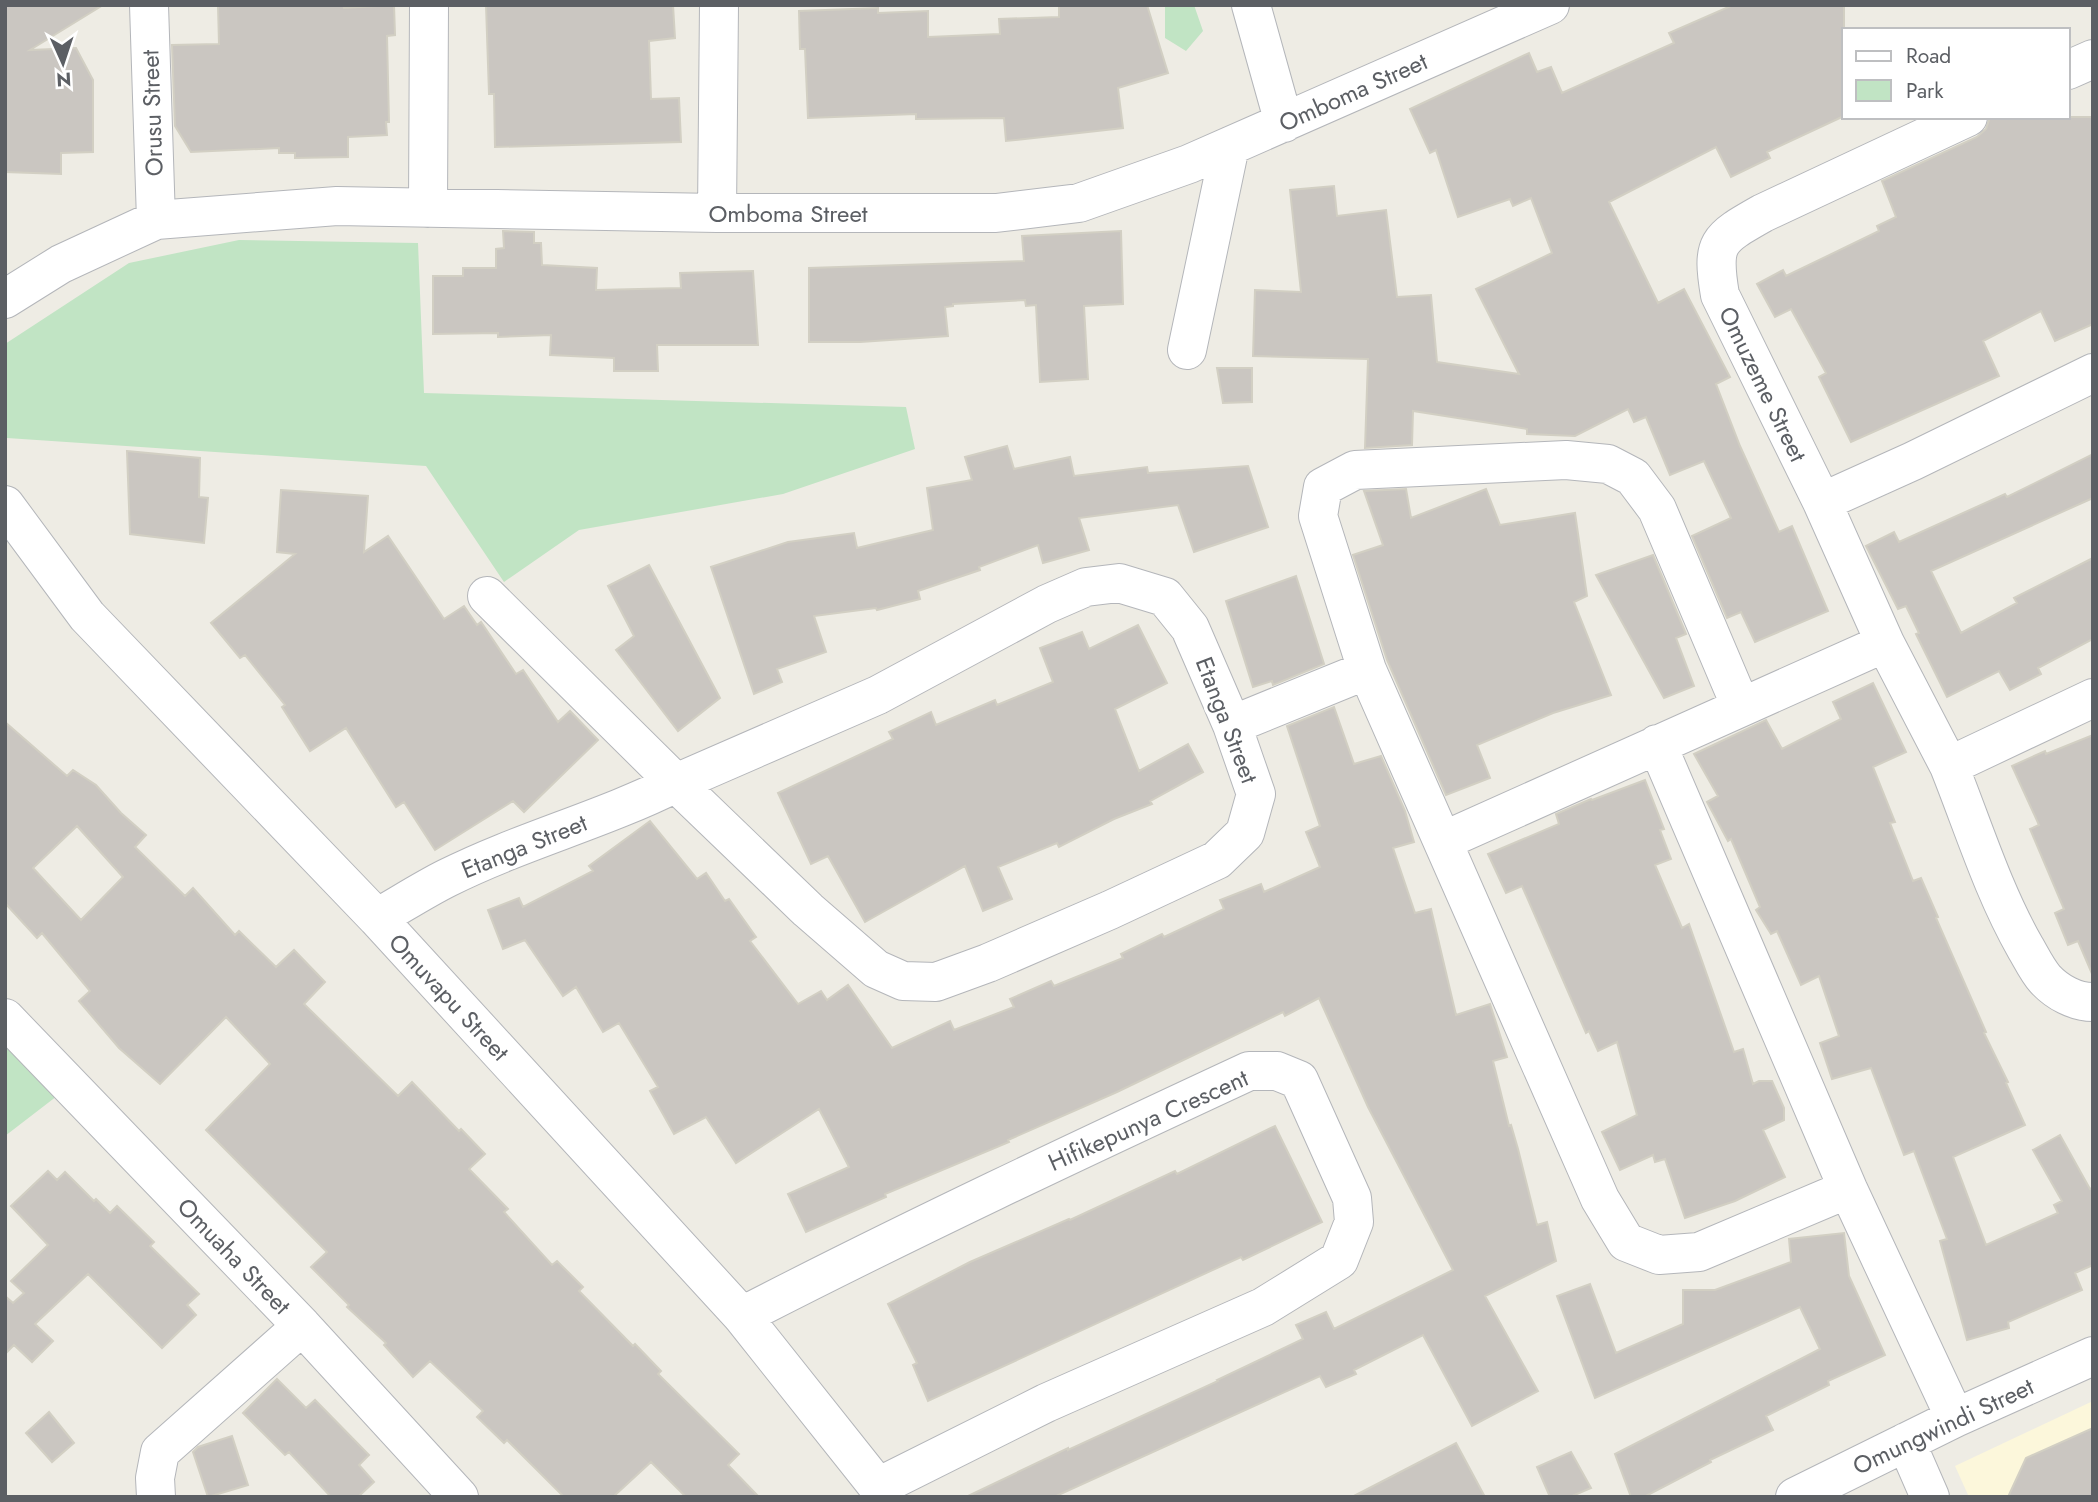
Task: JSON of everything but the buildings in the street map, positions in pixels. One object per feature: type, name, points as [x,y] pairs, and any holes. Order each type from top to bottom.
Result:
[{"type":"street","name":"Orusu Street","points":[[149,5],[156,220]]},
{"type":"street","points":[[428,208],[429,5]]},
{"type":"street","points":[[717,213],[719,5]]},
{"type":"street","points":[[1251,5],[1284,122]]},
{"type":"street","name":"Omboma Street","points":[[5,299],[61,264],[156,220],[337,206],[717,213],[996,213],[1079,203],[1189,164],[1550,5]]},
{"type":"street","points":[[2070,69],[2093,59]]},
{"type":"street","name":"Omuzeme Street","points":[[1822,502],[1720,295],[1714,264],[1718,246],[1735,228],[1763,213],[1964,119]]},
{"type":"street","points":[[1187,350],[1230,146]]},
{"type":"street","points":[[2093,373],[1822,502],[1885,643],[1949,766],[2018,934],[2044,978],[2060,993],[2093,1002]]},
{"type":"street","points":[[1741,707],[1657,509],[1633,477],[1608,464],[1566,460],[1355,470],[1323,487],[1318,516],[1367,670],[1600,1199],[1626,1242],[1659,1255],[1699,1252],[1847,1189]]},
{"type":"street","name":"Omuvapu Street","points":[[5,505],[87,615],[377,918],[742,1316],[880,1492]]},
{"type":"street","name":"Etanga Street","points":[[377,918],[447,878],[644,799],[676,783],[878,695],[1047,604],[1086,587],[1119,583],[1165,597],[1190,628],[1232,725],[1256,794],[1245,833],[1217,860],[1110,911],[936,982],[903,981],[876,969],[808,910],[676,783]]},
{"type":"street","points":[[487,596],[676,783]]},
{"type":"street","points":[[1443,841],[1885,643]]},
{"type":"street","points":[[1232,725],[1367,670]]},
{"type":"street","points":[[1949,766],[2093,698]]},
{"type":"street","points":[[1657,744],[1847,1189],[1955,1418]]},
{"type":"street","name":"Omuaha Street","points":[[5,1018],[302,1326],[459,1497]]},
{"type":"street","name":"Hifikepunya Crescent","points":[[742,1316],[974,1199],[1249,1071],[1277,1071],[1299,1080],[1352,1198],[1354,1222],[1339,1261],[1263,1307],[1046,1403],[880,1492]]},
{"type":"street","points":[[156,1497],[155,1478],[160,1452],[302,1326]]},
{"type":"street","name":"Omungwindi Street","points":[[1795,1497],[1955,1418],[2093,1356]]},
{"type":"street","points":[[1906,1442],[1930,1497]]},
{"type":"shaded area","points":[[2093,1401],[2093,1497],[1969,1497],[1955,1466]]},
{"type":"green space","points":[[1165,5],[1194,5],[1203,31],[1186,51],[1165,38]]},
{"type":"green space","points":[[239,240],[418,243],[424,393],[906,407],[915,449],[783,494],[579,530],[504,582],[426,466],[7,438],[5,344],[129,263]]},
{"type":"green space","points":[[5,1018],[70,1086],[5,1136]]}]
